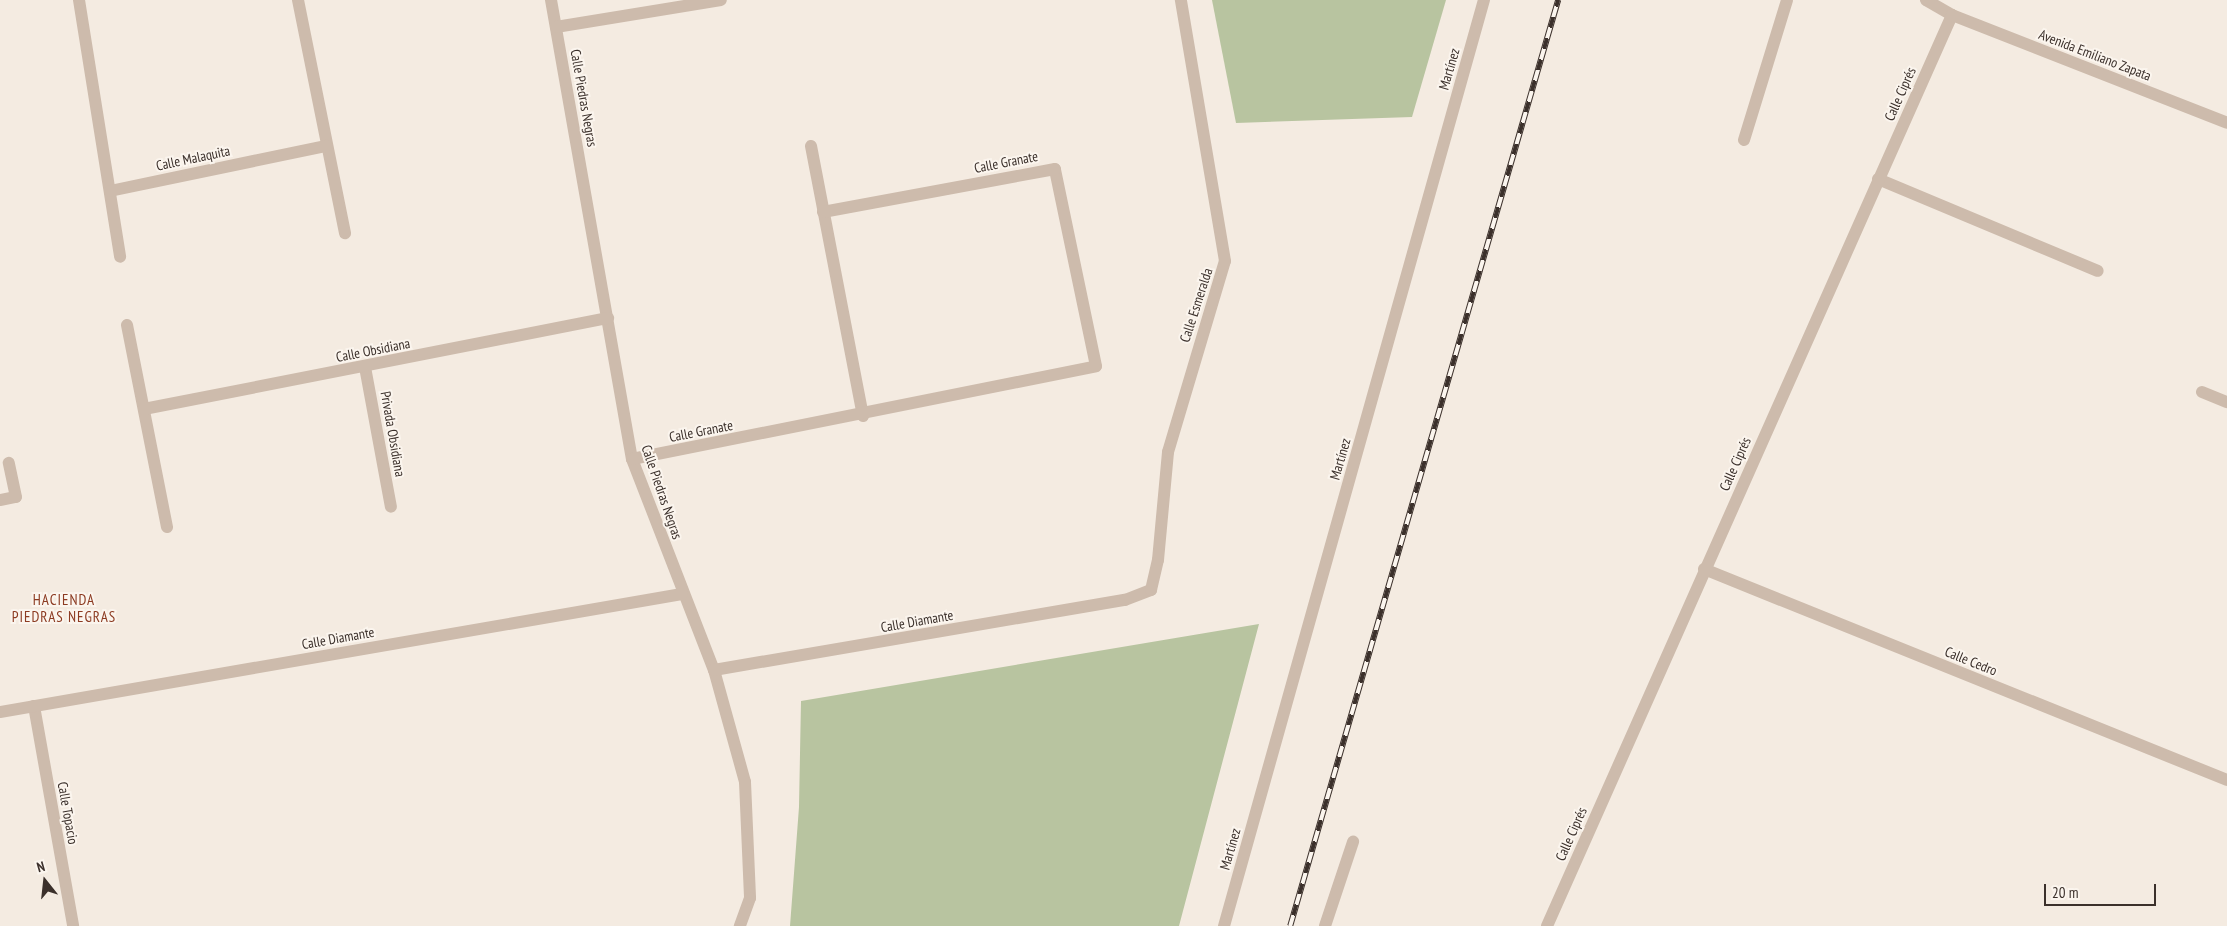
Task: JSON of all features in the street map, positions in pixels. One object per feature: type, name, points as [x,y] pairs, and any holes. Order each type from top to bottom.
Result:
[{"type":"street","points":[[79,0],[120,257]]},
{"type":"street","points":[[298,0],[345,233]]},
{"type":"street","name":"Calle Piedras Negras","points":[[551,0],[632,459],[682,594],[714,670],[745,782],[750,898],[740,926]]},
{"type":"street","points":[[556,27],[720,0]]},
{"type":"street","name":"Calle Esmeralda","points":[[1125,600],[1150,590],[1158,560],[1168,452],[1226,261],[1181,0]]},
{"type":"street","name":"Martínez","points":[[1224,926],[1484,0]]},
{"type":"street","points":[[1744,140],[1787,0]]},
{"type":"street","name":"Avenida Emiliano Zapata","points":[[1926,0],[1952,15],[2227,123]]},
{"type":"street","name":"Calle Ciprés","points":[[1547,926],[1704,569],[1952,15]]},
{"type":"street","name":"Calle Malaquita","points":[[110,191],[326,146]]},
{"type":"street","points":[[811,146],[863,416]]},
{"type":"street","name":"Calle Granate","points":[[632,459],[863,416],[1096,366],[1055,169],[823,212]]},
{"type":"street","points":[[1878,179],[2098,271]]},
{"type":"street","name":"Calle Obsidiana","points":[[144,409],[608,318]]},
{"type":"street","points":[[127,326],[167,527]]},
{"type":"street","name":"Privada Obsidiana","points":[[365,367],[391,507]]},
{"type":"street","points":[[2202,392],[2227,402]]},
{"type":"street","points":[[0,500],[16,497],[9,463]]},
{"type":"street","name":"Calle Cedro","points":[[1704,569],[2227,780]]},
{"type":"street","name":"Calle Diamante","points":[[0,712],[682,594]]},
{"type":"street","name":"Calle Diamante","points":[[714,670],[1125,600]]},
{"type":"street","name":"Calle Topacio","points":[[34,706],[73,926]]},
{"type":"street","points":[[1325,926],[1354,842]]},
{"type":"green space","points":[[1212,0],[1446,0],[1412,117],[1236,123]]},
{"type":"green space","points":[[1259,624],[1179,926],[790,926],[799,807],[801,701]]},
{"type":"railway","points":[[1290,926],[1558,0]]},
{"type":"district","name":"HACIENDA PIEDRAS NEGRAS","points":[[64,608]]}]
